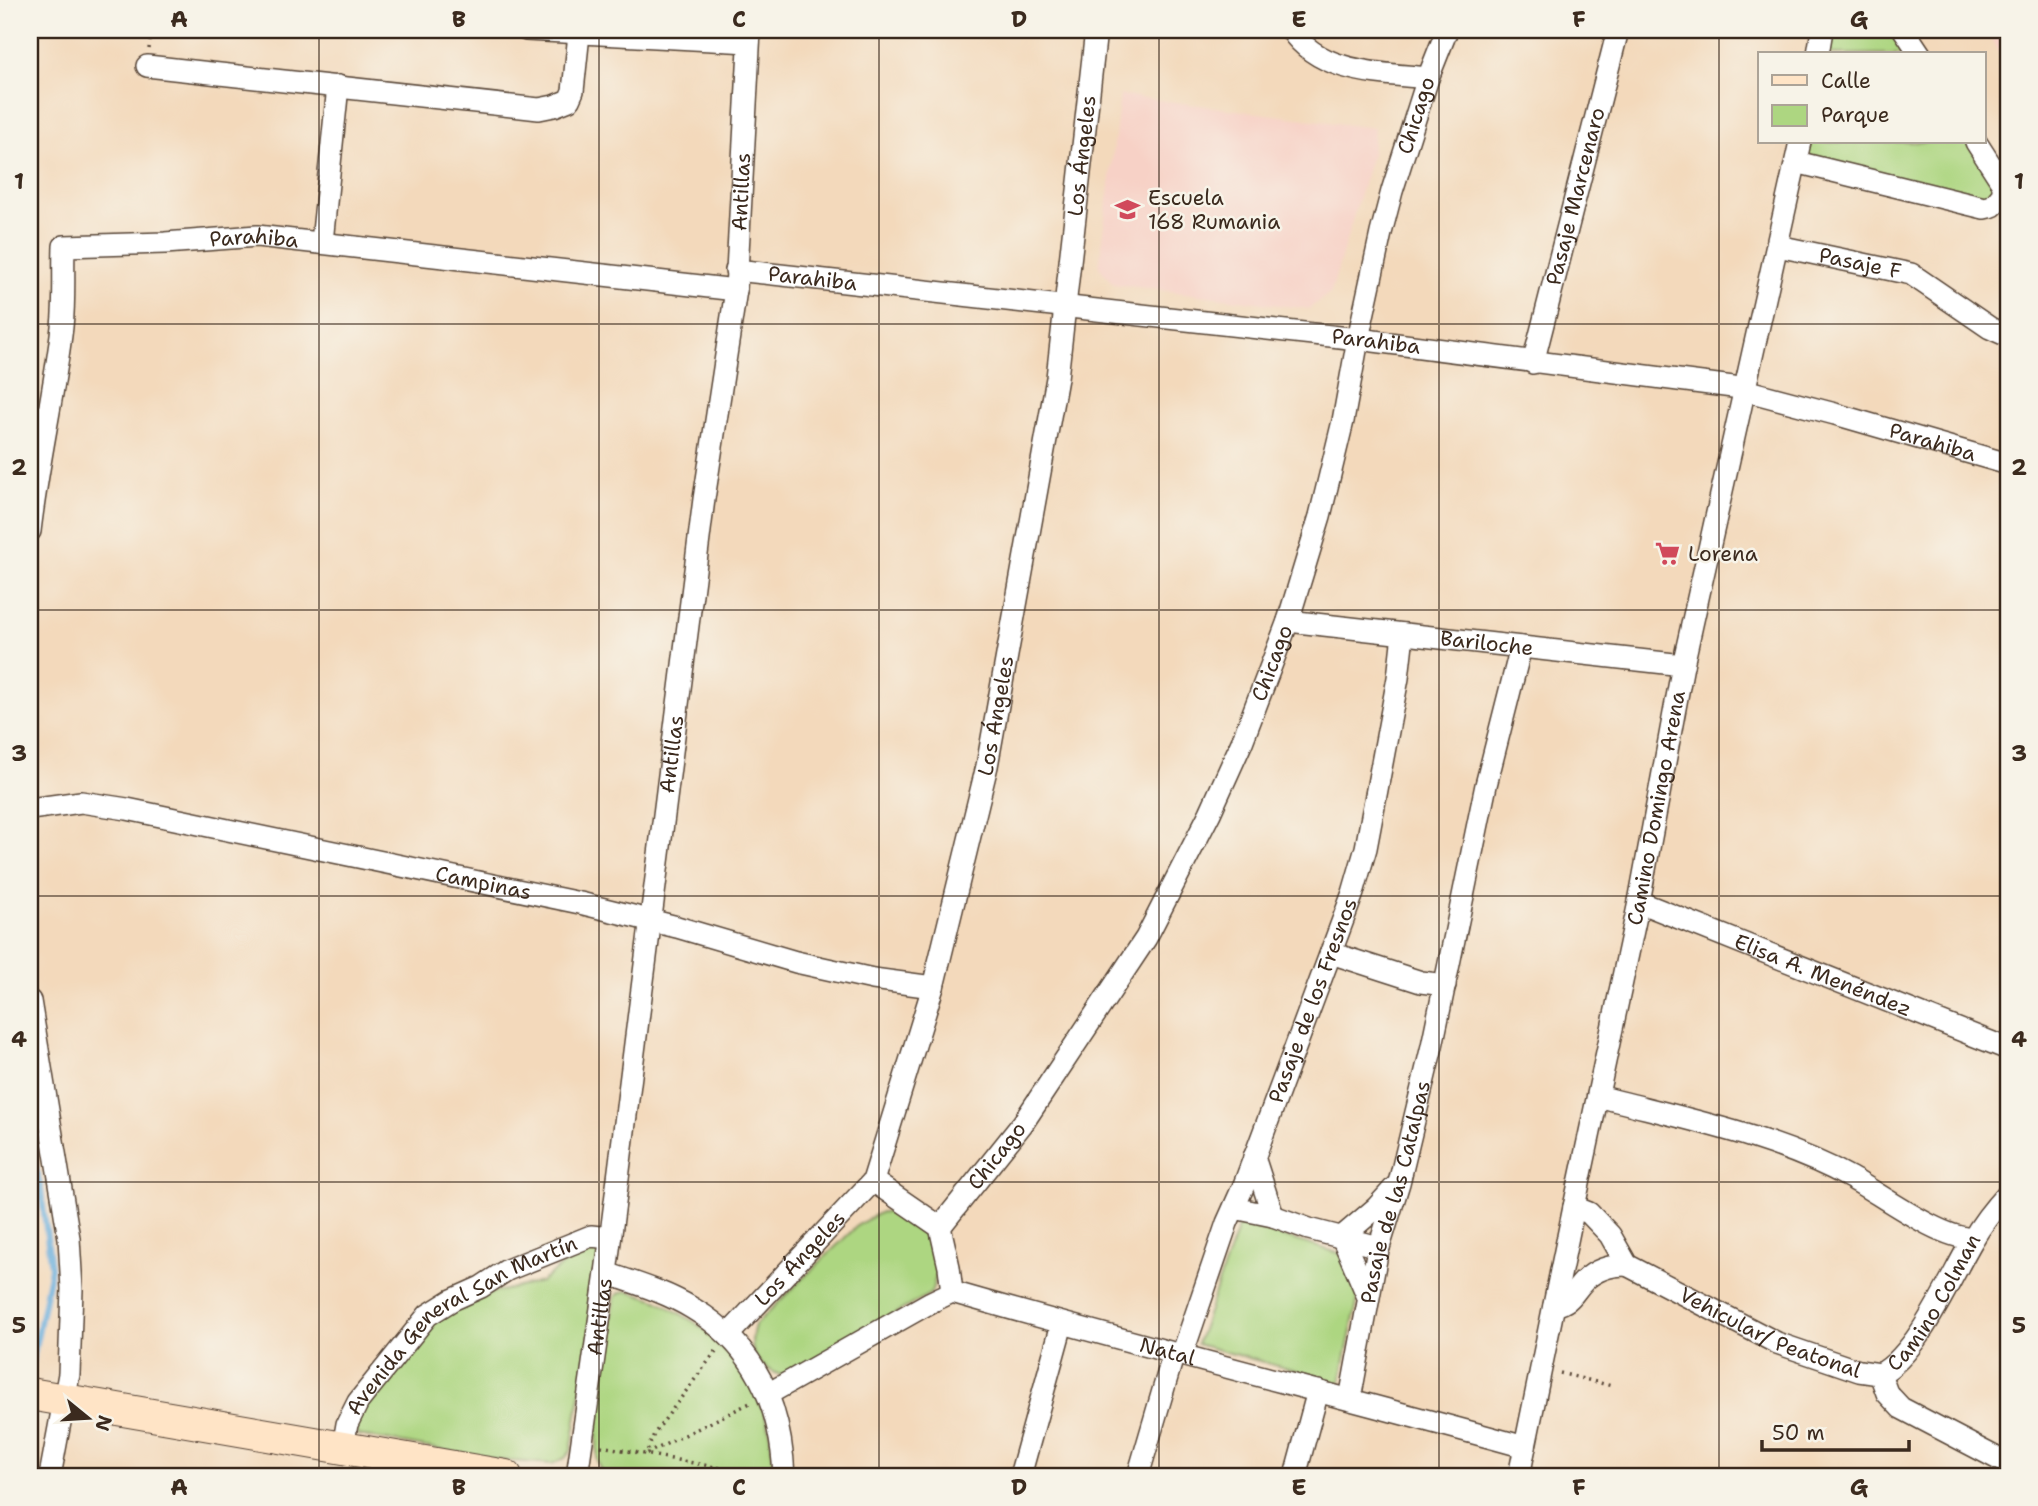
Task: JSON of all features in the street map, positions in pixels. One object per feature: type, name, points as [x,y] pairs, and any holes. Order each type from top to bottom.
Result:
[{"type":"main road","name":"Avenida General San Martín","points":[[30,1394],[343,1447],[374,1464],[506,1476]]},
{"type":"street","points":[[526,30],[579,34],[750,36]]},
{"type":"street","name":"Los Ángeles","points":[[728,1335],[873,1181],[933,987],[987,766],[1057,378],[1096,30]]},
{"type":"street","points":[[1291,30],[1304,47],[1348,69],[1428,78]]},
{"type":"street","name":"Chicago","points":[[940,1227],[1023,1123],[1146,937],[1210,813],[1242,742],[1288,621],[1320,516],[1343,421],[1384,222],[1428,78],[1447,30]]},
{"type":"street","name":"Pasaje Marcenaro","points":[[1533,363],[1618,30]]},
{"type":"street","points":[[1818,52],[1822,30]]},
{"type":"street","points":[[1904,30],[1919,52]]},
{"type":"street","points":[[147,66],[540,109],[569,100],[573,91],[579,34]]},
{"type":"street","name":"Antillas","points":[[577,1476],[606,1273],[704,499],[736,280],[750,36]]},
{"type":"street","points":[[321,242],[338,86]]},
{"type":"street","points":[[1798,152],[1984,208],[2001,209],[2003,184],[1977,144]]},
{"type":"street","name":"Camino Domingo Arena","points":[[1519,1476],[1639,902],[1684,665],[1798,152]]},
{"type":"street","name":"Parahiba","points":[[30,531],[34,491],[62,324],[64,246],[165,243],[257,236],[736,280],[999,299],[1358,339],[1746,390],[2008,464]]},
{"type":"street","name":"Pasaje F","points":[[1778,246],[1910,274],[1990,328],[2008,335]]},
{"type":"street","name":"Bariloche","points":[[1288,621],[1684,665]]},
{"type":"street","name":"Pasaje de los Fresnos","points":[[1138,1476],[1178,1354],[1353,893],[1366,848],[1398,678],[1403,634]]},
{"type":"street","name":"Pasaje de las Catalpas","points":[[1350,1399],[1379,1247],[1399,1183],[1445,985],[1483,797],[1521,647]]},
{"type":"street","name":"Campinas","points":[[30,809],[81,803],[127,809],[580,903],[796,962],[873,979],[933,987]]},
{"type":"street","name":"Elisa A. Menéndez","points":[[1639,902],[2008,1049]]},
{"type":"street","points":[[1331,953],[1421,982],[1445,985]]},
{"type":"street","points":[[30,1001],[71,1260],[71,1348],[65,1400],[50,1476]]},
{"type":"street","points":[[1598,1096],[1723,1130],[1806,1157],[1850,1177],[1938,1229],[1964,1239],[1973,1238]]},
{"type":"street","points":[[1254,1157],[1273,1216]]},
{"type":"street","points":[[768,1394],[952,1292],[940,1227],[873,1181]]},
{"type":"street","points":[[1342,1237],[1376,1208],[1399,1183]]},
{"type":"street","name":"Camino Colman","points":[[1880,1374],[1906,1353],[1947,1289],[1973,1238],[1989,1214],[2008,1193]]},
{"type":"street","points":[[1234,1208],[1273,1216],[1309,1229],[1379,1247]]},
{"type":"street","points":[[1574,1208],[1589,1213],[1610,1236],[1627,1265]]},
{"type":"street","name":"Avenida General San Martín","points":[[343,1447],[347,1424],[354,1408],[428,1315],[507,1270],[591,1236],[610,1238]]},
{"type":"street","points":[[1342,1237],[1368,1297]]},
{"type":"street","points":[[1554,1306],[1568,1301],[1592,1275],[1611,1265],[1627,1265]]},
{"type":"street","name":"Vehicular/ Peatonal","points":[[1627,1265],[1777,1343],[1859,1371],[1880,1374],[1887,1393],[1901,1408],[2008,1464]]},
{"type":"street","name":"Avenida General San Martín","points":[[606,1273],[672,1297],[711,1320],[728,1335],[750,1361],[768,1394],[780,1432],[784,1476]]},
{"type":"street","name":"Natal","points":[[952,1292],[1062,1324],[1525,1447]]},
{"type":"street","points":[[1020,1476],[1062,1324]]},
{"type":"street","points":[[1295,1476],[1318,1391]]},
{"type":"path","points":[[646,1454],[654,1434],[728,1335]]},
{"type":"path","points":[[1541,1368],[1612,1386]]},
{"type":"path","points":[[646,1454],[768,1394]]},
{"type":"path","points":[[582,1443],[764,1476]]},
{"type":"shaded area","points":[[1988,30],[2008,30],[2008,67],[1988,33]]},
{"type":"shaded area","points":[[1120,95],[1374,128],[1372,154],[1331,292],[1309,309],[1113,284],[1099,267]]},
{"type":"green space","points":[[1833,30],[1892,30],[1910,52],[1828,52]]},
{"type":"green space","points":[[1807,144],[1968,144],[1993,181],[1994,190],[1983,200],[1812,158],[1806,153]]},
{"type":"green space","points":[[881,1212],[907,1218],[921,1229],[932,1245],[937,1274],[931,1293],[785,1377],[761,1364],[753,1352],[755,1325],[859,1224]]},
{"type":"green space","points":[[1239,1224],[1366,1261],[1340,1383],[1197,1344]]},
{"type":"green space","points":[[591,1245],[598,1247],[603,1254],[571,1451],[565,1458],[552,1464],[499,1460],[358,1435],[355,1430],[360,1409],[436,1315],[479,1296],[541,1282]]},
{"type":"green space","points":[[629,1291],[657,1300],[694,1322],[725,1345],[743,1366],[768,1422],[775,1476],[605,1476],[601,1472],[597,1460],[597,1430],[615,1297],[621,1292]]},
{"type":"waterway","points":[[30,1146],[41,1189],[51,1268],[30,1374]]},
{"type":"waterway","points":[[30,1430],[30,1450]]},
{"type":"place","name":"Escuela 168 Rumania","points":[[1128,210]]},
{"type":"place","name":"Lorena","points":[[1668,554]]}]
